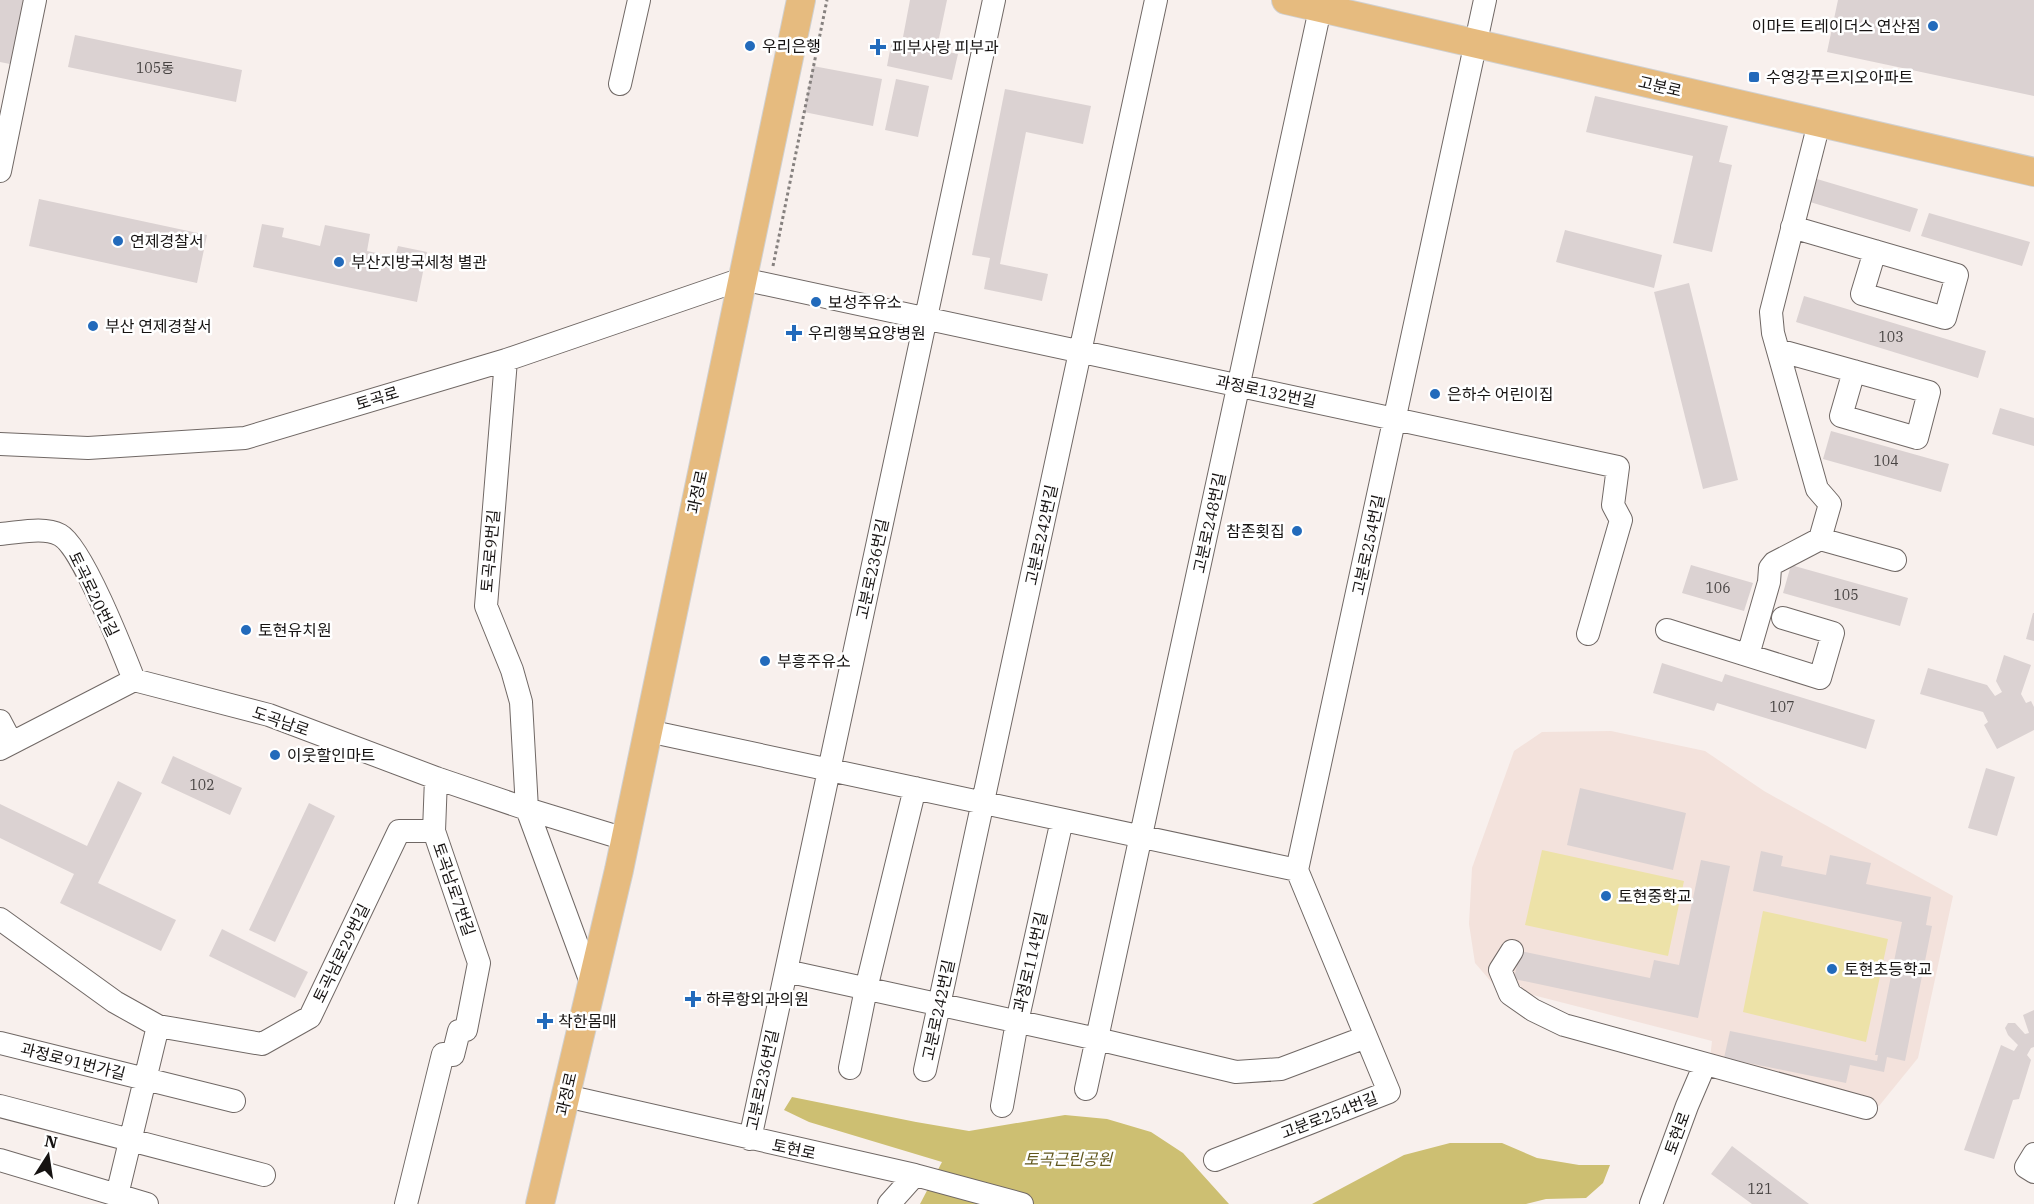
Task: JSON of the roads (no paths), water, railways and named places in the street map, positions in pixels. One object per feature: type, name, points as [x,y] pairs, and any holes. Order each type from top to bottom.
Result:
[{"type":"main road","name":"과정로","points":[[540,1204],[625,839],[801,0]]},
{"type":"main road","name":"고분로","points":[[1286,0],[1321,4],[1476,44],[2034,172]]},
{"type":"street","points":[[0,171],[35,0]]},
{"type":"street","points":[[620,84],[639,0]]},
{"type":"street","name":"고분로236번길","points":[[750,1139],[994,0]]},
{"type":"street","name":"고분로242번길","points":[[926,1070],[1156,0]]},
{"type":"street","name":"고분로254번길","points":[[1215,1160],[1389,1092],[1298,870],[1485,0]]},
{"type":"street","name":"고분로248번길","points":[[1086,1089],[1321,4]]},
{"type":"street","points":[[1819,123],[1771,312],[1773,333],[1817,489],[1830,504],[1820,539]]},
{"type":"street","points":[[1792,227],[1875,251]]},
{"type":"street","name":"과정로132번길","points":[[741,279],[1618,467],[1613,505],[1621,520],[1588,634]]},
{"type":"street","name":"토곡로","points":[[0,444],[88,448],[245,438],[506,360],[741,279]]},
{"type":"street","points":[[1778,350],[1854,371]]},
{"type":"street","name":"토곡로9번길","points":[[506,360],[486,606],[512,670],[521,702],[527,809]]},
{"type":"street","name":"토곡로20번길","points":[[0,534],[47,530],[61,535],[73,548],[100,599],[134,680]]},
{"type":"street","points":[[1748,655],[1770,568],[1774,563],[1820,539],[1895,560]]},
{"type":"street","points":[[1667,630],[1820,678],[1833,633],[1783,618]]},
{"type":"street","points":[[0,721],[5,745],[134,680]]},
{"type":"street","name":"도곡남로","points":[[134,680],[269,715],[436,778],[625,839]]},
{"type":"street","points":[[648,731],[1298,870]]},
{"type":"street","name":"토곡남로7번길","points":[[406,1204],[442,1054],[453,1054],[459,1031],[466,1030],[479,963],[434,831],[436,778]]},
{"type":"street","points":[[850,1068],[866,989],[915,788]]},
{"type":"street","points":[[527,809],[592,984]]},
{"type":"street","name":"과정로114번길","points":[[1002,1106],[1017,1022],[1062,820]]},
{"type":"street","name":"토곡남로29번길","points":[[0,919],[115,1002],[158,1026],[262,1044],[310,1017],[399,831],[434,831]]},
{"type":"street","points":[[1512,951],[1500,970],[1510,994],[1533,1010],[1564,1025],[1866,1108]]},
{"type":"street","points":[[786,972],[1097,1039],[1236,1072],[1281,1069],[1366,1037]]},
{"type":"street","name":"과정로91번가길","points":[[117,1195],[158,1026]]},
{"type":"street","name":"과정로91번가길","points":[[0,1043],[234,1101]]},
{"type":"street","name":"토현로","points":[[1651,1204],[1705,1064]]},
{"type":"street","name":"토현로","points":[[566,1096],[915,1175],[1022,1204]]},
{"type":"street","points":[[0,1106],[264,1175]]},
{"type":"street","points":[[2034,1154],[2026,1167],[2034,1172]]},
{"type":"street","points":[[0,1160],[147,1204]]},
{"type":"street","points":[[889,1204],[915,1175]]},
{"type":"place","name":"이마트 트레이더스 연산점","points":[[1933,26]]},
{"type":"place","name":"우리은행","points":[[750,46]]},
{"type":"place","name":"피부사랑 피부과","points":[[878,47]]},
{"type":"place","name":"수영강푸르지오아파트","points":[[1754,77]]},
{"type":"place","name":"연제경찰서","points":[[118,241]]},
{"type":"place","name":"부산지방국세청 별관","points":[[339,262]]},
{"type":"place","name":"보성주유소","points":[[816,302]]},
{"type":"place","name":"부산 연제경찰서","points":[[93,326]]},
{"type":"place","name":"우리행복요양병원","points":[[794,333]]},
{"type":"place","name":"은하수 어린이집","points":[[1435,394]]},
{"type":"place","name":"참존횟집","points":[[1297,531]]},
{"type":"place","name":"토현유치원","points":[[246,630]]},
{"type":"place","name":"부흥주유소","points":[[765,661]]},
{"type":"place","name":"이웃할인마트","points":[[275,755]]},
{"type":"place","name":"토현중학교","points":[[1606,896]]},
{"type":"place","name":"토현초등학교","points":[[1832,969]]},
{"type":"place","name":"하루항외과의원","points":[[693,999]]},
{"type":"place","name":"착한몸매","points":[[545,1021]]},
{"type":"park label","name":"토곡근린공원","points":[[1068,1159]]}]
